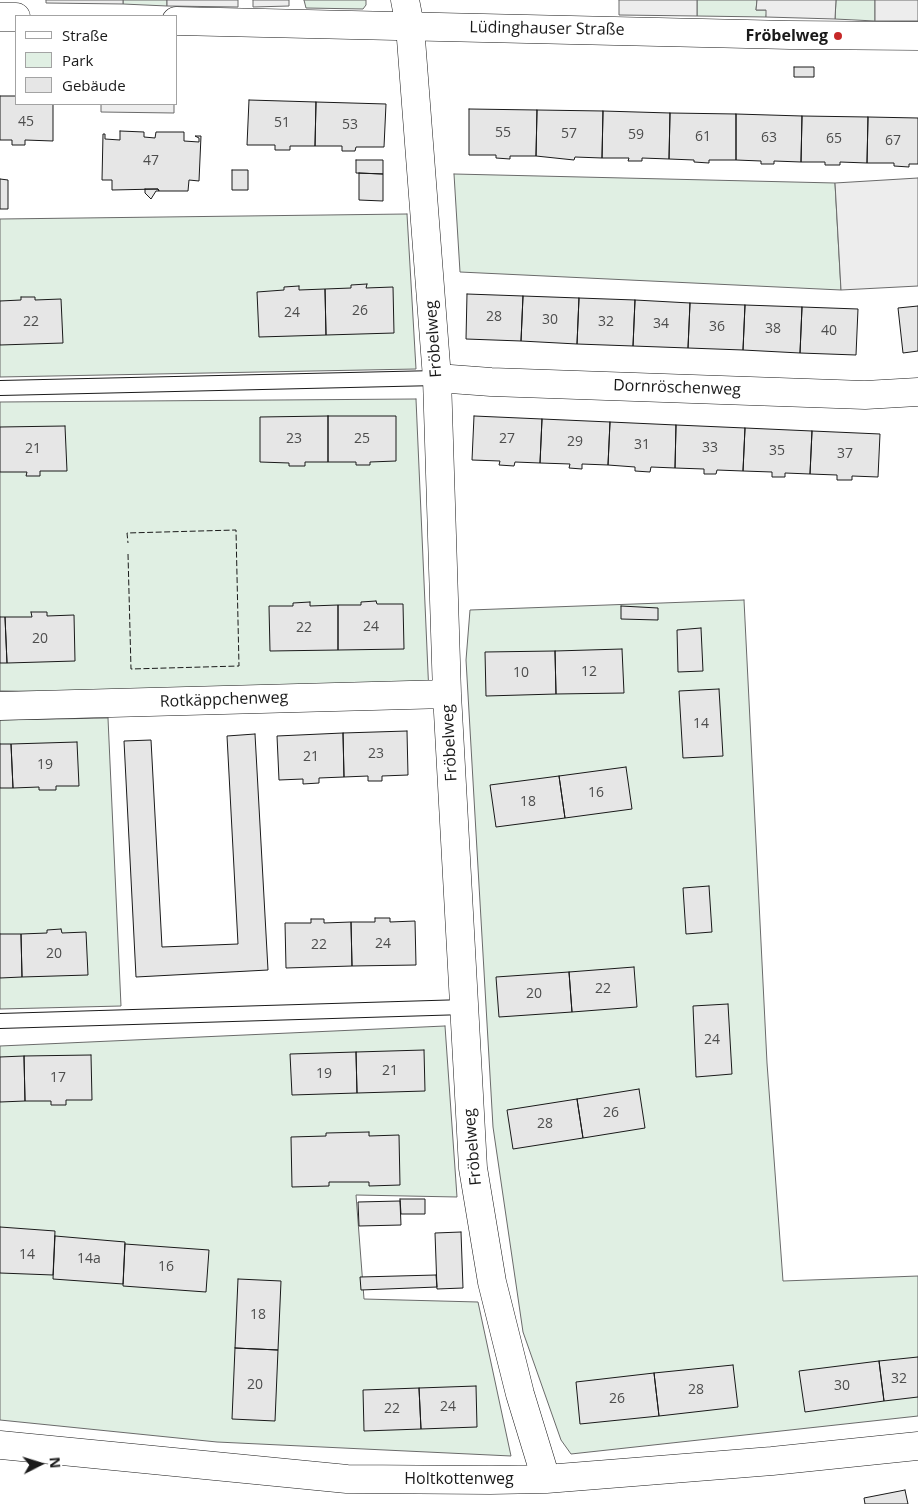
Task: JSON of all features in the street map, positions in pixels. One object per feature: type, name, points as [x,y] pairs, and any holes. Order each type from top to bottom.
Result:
[{"type":"street","name":"Lüdinghauser Straße","points":[[178,21],[407,13],[790,35],[918,36]]},
{"type":"street","name":"Fröbelweg","points":[[407,13],[437,378],[447,694],[473,1168],[492,1282],[520,1394],[546,1479]]},
{"type":"street","points":[[0,17],[15,17]]},
{"type":"street","name":"Dornröschenweg","points":[[437,378],[491,382],[865,394],[918,392]]},
{"type":"street","name":"Rotkäppchenweg","points":[[0,706],[447,694]]},
{"type":"street","name":"Holtkottenweg","points":[[0,1445],[347,1479],[546,1479],[772,1461],[918,1446]]},
{"type":"lane","points":[[0,388],[437,378]]},
{"type":"lane","points":[[0,1021],[465,1007]]},
{"type":"green space","points":[[123,0],[167,0],[167,6],[123,4]]},
{"type":"green space","points":[[304,0],[366,0],[366,5],[363,9],[306,8]]},
{"type":"green space","points":[[697,0],[757,0],[756,10],[767,10],[766,17],[697,16]]},
{"type":"green space","points":[[836,0],[875,0],[875,21],[835,19]]},
{"type":"green space","points":[[454,174],[835,183],[841,290],[460,272]]},
{"type":"green space","points":[[407,214],[416,369],[0,377],[0,219]]},
{"type":"green space","points":[[416,399],[429,695],[0,691],[0,402]]},
{"type":"green space","points":[[744,600],[767,1063],[783,1281],[918,1276],[918,1416],[571,1454],[561,1440],[523,1332],[493,1127],[466,660],[470,610]]},
{"type":"green space","points":[[108,718],[121,1006],[0,1009],[0,720]]},
{"type":"green space","points":[[445,1026],[457,1197],[356,1195],[364,1299],[478,1302],[511,1456],[217,1442],[0,1420],[0,1046]]},
{"type":"shaded area","points":[[46,0],[123,0],[123,4],[46,3]]},
{"type":"shaded area","points":[[167,0],[238,0],[238,7],[167,6]]},
{"type":"shaded area","points":[[253,0],[289,0],[289,6],[253,7]]},
{"type":"shaded area","points":[[619,0],[697,0],[697,16],[619,15]]},
{"type":"shaded area","points":[[757,0],[836,0],[835,19],[766,17],[766,10],[756,10]]},
{"type":"shaded area","points":[[875,0],[918,0],[918,21],[875,21]]},
{"type":"shaded area","points":[[101,105],[174,105],[174,113],[101,112]]},
{"type":"shaded area","points":[[918,178],[918,286],[841,290],[835,183]]},
{"type":"building","points":[[794,67],[814,67],[814,77],[794,77]]},
{"type":"building","points":[[0,96],[15,96],[15,105],[53,105],[53,141],[25,140],[25,145],[12,145],[12,140],[0,140]]},
{"type":"building","points":[[249,100],[316,102],[315,146],[290,146],[290,150],[275,150],[275,145],[247,145]]},
{"type":"building","points":[[316,102],[386,104],[384,147],[356,147],[355,151],[342,151],[342,146],[315,146]]},
{"type":"building","points":[[469,109],[537,110],[536,156],[510,156],[510,159],[496,158],[496,155],[469,155]]},
{"type":"building","points":[[537,110],[603,111],[602,158],[575,157],[574,160],[536,156]]},
{"type":"building","points":[[603,111],[670,113],[669,159],[642,158],[642,161],[628,161],[629,158],[602,158]]},
{"type":"building","points":[[670,113],[736,114],[736,160],[709,160],[709,163],[669,159]]},
{"type":"building","points":[[736,114],[802,116],[801,162],[774,161],[774,164],[761,164],[761,161],[736,160]]},
{"type":"building","points":[[802,116],[868,117],[867,163],[840,162],[840,165],[825,165],[825,162],[801,162]]},
{"type":"building","points":[[868,117],[918,118],[918,164],[909,164],[909,167],[894,166],[894,163],[867,163]]},
{"type":"building","points":[[120,131],[144,132],[144,137],[155,138],[156,132],[184,132],[184,141],[199,142],[199,138],[195,136],[201,136],[199,181],[189,180],[188,191],[159,191],[158,189],[112,190],[112,180],[102,180],[103,134],[105,134],[105,139],[120,140]]},
{"type":"building","points":[[356,160],[383,160],[383,174],[356,173]]},
{"type":"building","points":[[232,170],[248,170],[248,190],[232,190]]},
{"type":"building","points":[[359,173],[383,174],[383,201],[359,200]]},
{"type":"building","points":[[0,179],[8,180],[8,209],[0,209]]},
{"type":"building","points":[[145,189],[158,189],[159,191],[156,191],[151,199],[145,193]]},
{"type":"building","points":[[367,284],[366,288],[393,287],[394,333],[326,335],[325,289],[351,288],[351,285]]},
{"type":"building","points":[[299,286],[299,290],[325,289],[326,335],[259,337],[257,292],[284,290],[284,287]]},
{"type":"building","points":[[467,294],[523,296],[521,341],[466,339]]},
{"type":"building","points":[[523,296],[579,298],[577,344],[521,341]]},
{"type":"building","points":[[21,297],[35,297],[35,300],[61,299],[63,343],[0,345],[0,301],[21,300]]},
{"type":"building","points":[[579,298],[635,300],[633,346],[577,344]]},
{"type":"building","points":[[635,300],[690,303],[688,348],[633,346]]},
{"type":"building","points":[[690,303],[745,305],[743,350],[688,348]]},
{"type":"building","points":[[745,305],[802,307],[800,353],[743,350]]},
{"type":"building","points":[[918,306],[918,351],[903,353],[898,308]]},
{"type":"building","points":[[802,307],[858,309],[856,355],[800,353]]},
{"type":"building","points":[[328,416],[396,416],[396,461],[370,462],[370,465],[356,465],[356,462],[328,462]]},
{"type":"building","points":[[328,416],[328,462],[305,462],[305,466],[289,466],[289,463],[260,462],[260,417]]},
{"type":"building","points":[[474,416],[542,419],[540,463],[515,462],[514,466],[499,465],[500,461],[472,460]]},
{"type":"building","points":[[542,419],[610,422],[608,465],[582,464],[582,469],[569,468],[570,464],[540,463]]},
{"type":"building","points":[[610,422],[676,425],[675,468],[651,467],[650,472],[635,471],[635,467],[608,465]]},
{"type":"building","points":[[676,425],[745,428],[743,471],[717,470],[716,474],[704,474],[704,469],[675,468]]},
{"type":"building","points":[[65,426],[67,471],[40,471],[40,476],[26,476],[27,472],[0,472],[0,427]]},
{"type":"building","points":[[745,428],[812,431],[810,474],[785,473],[785,477],[772,477],[772,472],[743,471]]},
{"type":"building","points":[[812,431],[880,434],[878,477],[852,476],[852,480],[837,480],[837,475],[810,474]]},
{"type":"building","points":[[376,601],[377,604],[403,604],[404,649],[338,650],[338,605],[361,605],[361,602]]},
{"type":"building","points":[[310,602],[310,606],[338,605],[338,650],[270,651],[269,606],[293,606],[293,603]]},
{"type":"building","points":[[621,606],[658,608],[658,620],[621,619]]},
{"type":"building","points":[[31,612],[47,612],[47,616],[74,615],[75,661],[7,663],[5,617],[32,617]]},
{"type":"building","points":[[0,617],[5,617],[7,663],[0,663]]},
{"type":"building","points":[[701,628],[703,671],[678,672],[677,630]]},
{"type":"building","points":[[622,649],[624,693],[556,694],[555,651]]},
{"type":"building","points":[[555,651],[556,694],[486,696],[485,652]]},
{"type":"building","points":[[719,689],[723,756],[683,758],[679,691]]},
{"type":"building","points":[[407,731],[408,775],[382,776],[382,781],[368,781],[368,776],[344,777],[343,733]]},
{"type":"building","points":[[343,733],[344,777],[319,778],[319,783],[303,784],[303,779],[279,780],[277,736]]},
{"type":"building","points":[[255,734],[268,970],[136,977],[124,741],[151,740],[162,947],[238,944],[227,736]]},
{"type":"building","points":[[77,742],[79,786],[56,786],[56,790],[39,790],[39,787],[13,788],[11,744]]},
{"type":"building","points":[[0,744],[11,744],[13,788],[0,788]]},
{"type":"building","points":[[626,767],[632,809],[565,818],[559,776]]},
{"type":"building","points":[[559,776],[565,818],[496,827],[490,785]]},
{"type":"building","points":[[709,886],[712,932],[686,934],[683,888]]},
{"type":"building","points":[[375,918],[390,918],[390,922],[415,921],[416,965],[352,966],[351,922],[375,922]]},
{"type":"building","points":[[311,919],[324,919],[324,923],[351,922],[352,966],[286,968],[285,923],[311,923]]},
{"type":"building","points":[[61,929],[62,933],[86,932],[88,975],[22,977],[21,934],[47,933],[47,930]]},
{"type":"building","points":[[0,934],[21,934],[22,977],[0,978]]},
{"type":"building","points":[[634,967],[637,1007],[572,1012],[569,972]]},
{"type":"building","points":[[569,972],[572,1012],[499,1017],[496,977]]},
{"type":"building","points":[[728,1004],[732,1074],[696,1077],[693,1006]]},
{"type":"building","points":[[424,1050],[425,1091],[357,1093],[356,1052]]},
{"type":"building","points":[[356,1052],[357,1093],[292,1095],[290,1054]]},
{"type":"building","points":[[91,1055],[92,1100],[66,1100],[66,1105],[51,1105],[51,1101],[25,1101],[24,1056]]},
{"type":"building","points":[[24,1056],[25,1101],[0,1102],[0,1057]]},
{"type":"building","points":[[639,1089],[645,1128],[583,1138],[577,1099]]},
{"type":"building","points":[[577,1099],[583,1138],[513,1149],[507,1110]]},
{"type":"building","points":[[369,1132],[369,1136],[399,1135],[400,1185],[369,1186],[369,1182],[329,1182],[329,1186],[292,1187],[291,1137],[326,1136],[326,1133]]},
{"type":"building","points":[[400,1199],[425,1199],[425,1214],[401,1214]]},
{"type":"building","points":[[400,1201],[401,1225],[359,1226],[358,1202]]},
{"type":"building","points":[[0,1227],[55,1231],[53,1275],[0,1273]]},
{"type":"building","points":[[461,1232],[463,1288],[437,1289],[435,1233]]},
{"type":"building","points":[[55,1236],[125,1242],[123,1284],[53,1279]]},
{"type":"building","points":[[125,1244],[209,1250],[206,1292],[123,1286]]},
{"type":"building","points":[[436,1275],[437,1287],[361,1290],[360,1277]]},
{"type":"building","points":[[238,1279],[281,1281],[278,1350],[235,1348]]},
{"type":"building","points":[[235,1348],[278,1350],[275,1421],[232,1419]]},
{"type":"building","points":[[918,1357],[918,1397],[884,1401],[879,1361]]},
{"type":"building","points":[[879,1361],[884,1401],[805,1412],[799,1371]]},
{"type":"building","points":[[733,1365],[738,1407],[659,1416],[654,1373]]},
{"type":"building","points":[[654,1373],[659,1416],[580,1424],[576,1382]]},
{"type":"building","points":[[476,1386],[477,1427],[421,1429],[419,1388]]},
{"type":"building","points":[[419,1388],[421,1429],[364,1431],[363,1390]]},
{"type":"building","points":[[905,1490],[908,1504],[865,1504],[864,1498]]},
{"type":"fence","points":[[128,543],[127,533],[236,530],[239,666],[131,669],[128,554]]},
{"type":"place","name":"Fröbelweg","points":[[838,36]]}]
